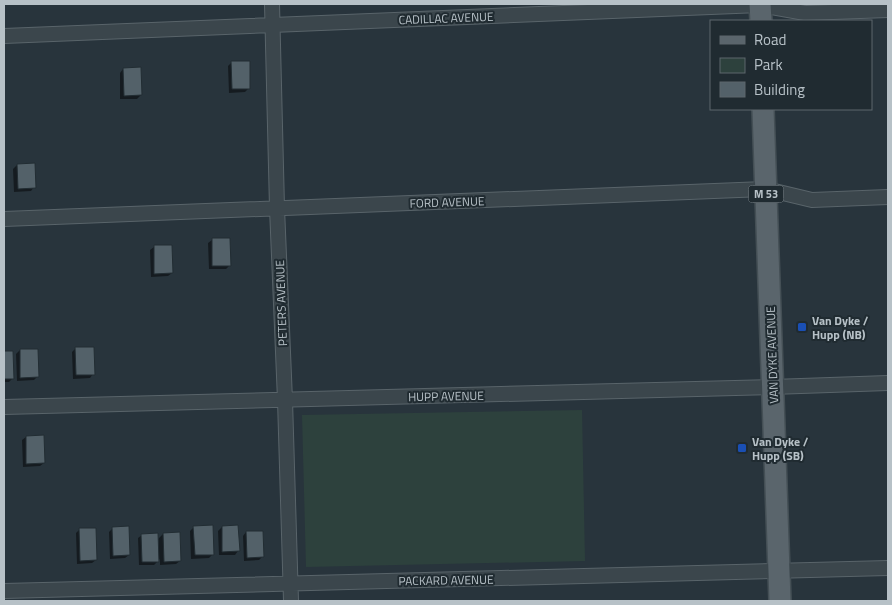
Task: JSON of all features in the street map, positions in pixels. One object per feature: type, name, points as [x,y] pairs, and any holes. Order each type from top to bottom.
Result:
[{"type":"main road","name":"VAN DYKE AVENUE","points":[[763,110],[780,601]]},
{"type":"street","name":"PETERS AVENUE","points":[[272,4],[291,601]]},
{"type":"street","name":"CADILLAC AVENUE","points":[[4,36],[273,24],[760,10],[805,13],[888,10]]},
{"type":"street","name":"FORD AVENUE","points":[[4,219],[766,189],[812,200],[888,197]]},
{"type":"street","name":"HUPP AVENUE","points":[[4,407],[888,383]]},
{"type":"street","name":"PACKARD AVENUE","points":[[4,591],[888,568]]},
{"type":"green space","points":[[582,410],[585,561],[306,567],[302,415]]},
{"type":"building","points":[[231,61],[250,61],[250,89],[232,89]]},
{"type":"building","points":[[141,67],[142,95],[124,96],[123,68]]},
{"type":"building","points":[[35,163],[36,188],[18,189],[17,164]]},
{"type":"building","points":[[212,238],[230,238],[231,266],[212,266]]},
{"type":"building","points":[[154,245],[172,245],[173,273],[154,274]]},
{"type":"building","points":[[75,347],[94,347],[95,375],[76,375]]},
{"type":"building","points":[[20,349],[38,349],[39,377],[20,378]]},
{"type":"building","points":[[4,351],[13,351],[14,379],[4,379]]},
{"type":"building","points":[[44,435],[45,463],[26,464],[26,436]]},
{"type":"building","points":[[213,525],[214,555],[195,555],[193,526]]},
{"type":"building","points":[[238,525],[240,551],[222,552],[222,526]]},
{"type":"building","points":[[129,526],[130,555],[113,556],[112,527]]},
{"type":"building","points":[[79,528],[96,528],[97,560],[80,561]]},
{"type":"building","points":[[246,531],[263,531],[264,557],[247,558]]},
{"type":"building","points":[[180,532],[181,561],[164,562],[163,533]]},
{"type":"building","points":[[158,533],[159,562],[142,562],[141,534]]},
{"type":"place","name":"Van Dyke / Hupp (NB)","points":[[802,327]]},
{"type":"place","name":"Van Dyke / Hupp (SB)","points":[[742,448]]}]
